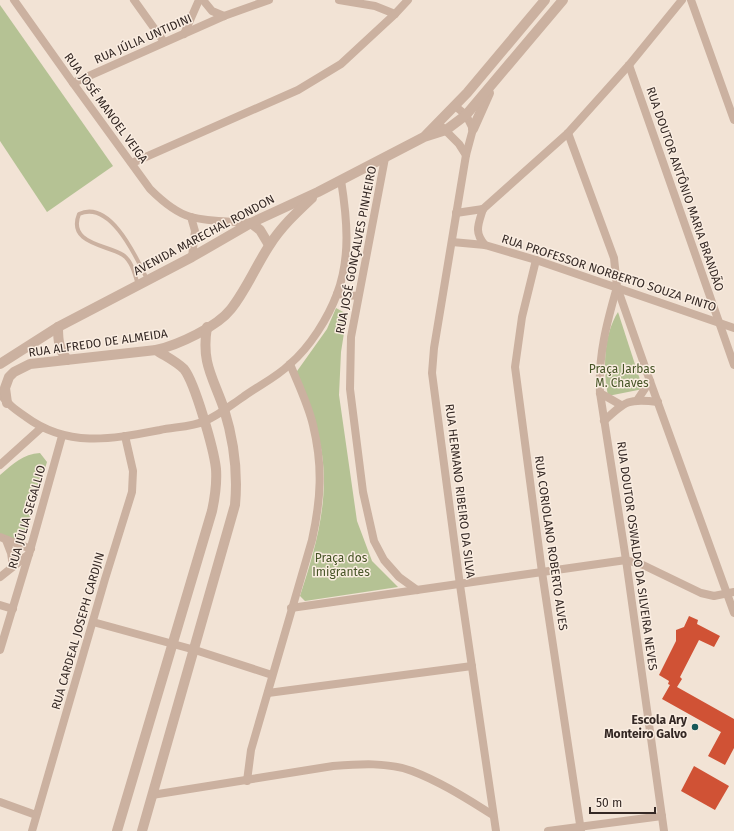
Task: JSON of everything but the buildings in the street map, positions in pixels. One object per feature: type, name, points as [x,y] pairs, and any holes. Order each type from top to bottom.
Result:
[{"type":"street","name":"RUA JOSÉ MANOEL VEIGA","points":[[14,0],[73,84],[150,189],[159,198],[171,207],[191,217],[251,223]]},
{"type":"street","points":[[134,0],[164,42]]},
{"type":"street","points":[[184,34],[200,0]]},
{"type":"street","points":[[203,0],[212,11],[224,16]]},
{"type":"street","name":"RUA JÚLIA UNTIDINI","points":[[73,84],[224,16],[269,0]]},
{"type":"street","points":[[339,0],[375,6],[395,14]]},
{"type":"street","points":[[132,163],[298,90],[341,64],[408,0]]},
{"type":"street","name":"AVENIDA MARECHAL RONDON","points":[[442,127],[455,106],[545,0]]},
{"type":"street","name":"AVENIDA MARECHAL RONDON","points":[[0,364],[58,327],[192,257],[251,223],[318,192],[466,115],[563,0]]},
{"type":"street","points":[[485,245],[479,237],[477,228],[483,209],[568,133],[629,65],[682,0]]},
{"type":"street","points":[[691,0],[734,120]]},
{"type":"street","points":[[509,44],[520,52]]},
{"type":"street","name":"RUA DOUTOR ANTÔNIO MARIA BRANDÃO","points":[[629,65],[734,365]]},
{"type":"street","points":[[473,129],[494,81]]},
{"type":"street","points":[[455,106],[466,115],[473,129]]},
{"type":"street","points":[[442,127],[459,144],[466,155]]},
{"type":"street","name":"RUA HERMANO RIBEIRO DA SILVA","points":[[473,129],[466,155],[456,212],[434,348],[432,373],[460,585],[496,831]]},
{"type":"street","points":[[568,133],[614,258],[618,287],[650,381],[731,593],[734,613]]},
{"type":"street","name":"RUA JOSÉ GONÇALVES PINHEIRO","points":[[385,158],[357,296],[351,337],[350,389],[368,523],[374,541],[384,560],[399,577],[417,590]]},
{"type":"street","points":[[0,393],[7,403],[41,428],[62,436],[89,439],[125,436],[204,422],[224,410],[290,364],[307,345],[324,319],[337,294],[346,255],[347,222],[341,180]]},
{"type":"street","name":"RUA ALFREDO DE ALMEIDA","points":[[7,403],[6,382],[14,372],[30,364],[171,347],[187,340],[207,327],[230,310],[269,245],[286,222],[318,192]]},
{"type":"street","points":[[456,212],[483,209]]},
{"type":"street","points":[[191,217],[195,231],[192,257]]},
{"type":"street","points":[[251,223],[260,230],[269,245]]},
{"type":"street","name":"RUA PROFESSOR NORBERTO SOUZA PINTO","points":[[452,242],[485,245],[536,260],[734,328]]},
{"type":"street","name":"RUA CORIOLANO ROBERTO ALVES","points":[[536,260],[522,317],[515,366],[542,572],[581,829]]},
{"type":"street","name":"RUA DOUTOR OSWALDO DA SILVEIRA NEVES","points":[[618,287],[604,333],[599,371],[600,393],[626,560],[664,831]]},
{"type":"street","points":[[337,294],[357,296]]},
{"type":"street","points":[[58,327],[58,341],[61,351],[67,360]]},
{"type":"street","points":[[142,831],[195,650],[235,505],[237,467],[224,410],[206,365],[205,351],[207,327]]},
{"type":"street","points":[[117,831],[174,644],[212,511],[216,490],[216,468],[204,422],[191,382],[184,370],[156,350]]},
{"type":"street","points":[[247,781],[251,750],[312,540],[319,507],[321,475],[313,424],[290,364]]},
{"type":"street","points":[[638,399],[650,381]]},
{"type":"street","points":[[600,393],[621,405]]},
{"type":"street","points":[[604,421],[621,405],[638,399],[658,402]]},
{"type":"street","points":[[0,465],[41,428]]},
{"type":"street","name":"RUA JÚLIA SEGALLIO","points":[[0,650],[30,551],[62,436]]},
{"type":"street","name":"RUA CARDEAL JOSEPH CARDJIN","points":[[32,831],[132,492],[133,471],[125,436]]},
{"type":"street","points":[[0,577],[30,551],[3,538]]},
{"type":"street","points":[[3,538],[12,553],[13,566]]},
{"type":"street","points":[[291,608],[460,585],[626,560],[643,565],[701,592],[714,596],[731,593]]},
{"type":"street","points":[[0,605],[13,608]]},
{"type":"street","points":[[93,622],[195,650],[272,675]]},
{"type":"street","points":[[268,693],[472,666]]},
{"type":"street","points":[[152,795],[355,764],[398,767],[412,771],[436,782],[493,815]]},
{"type":"street","points":[[0,802],[36,815]]},
{"type":"street","points":[[548,831],[581,829],[662,816]]},
{"type":"lane","points":[[89,212],[98,214],[121,232],[143,283],[130,261],[123,255],[96,246],[85,239],[78,225],[79,214],[89,212]]},
{"type":"green space","points":[[0,5],[113,166],[47,212],[0,141]]},
{"type":"green space","name":"Praça dos Imigrantes","points":[[336,308],[347,314],[341,352],[339,395],[357,521],[372,561],[398,587],[305,601],[300,596],[318,534],[324,492],[324,471],[316,428],[295,374],[327,329]]},
{"type":"green space","name":"Praça Jarbas M. Chaves","points":[[618,312],[643,389],[608,396],[605,375],[607,342],[609,331]]},
{"type":"green space","points":[[40,453],[47,462],[23,538],[14,542],[0,535],[0,475],[14,463],[28,455]]},
{"type":"place","name":"Escola Ary Monteiro Galvo","points":[[695,727]]}]
